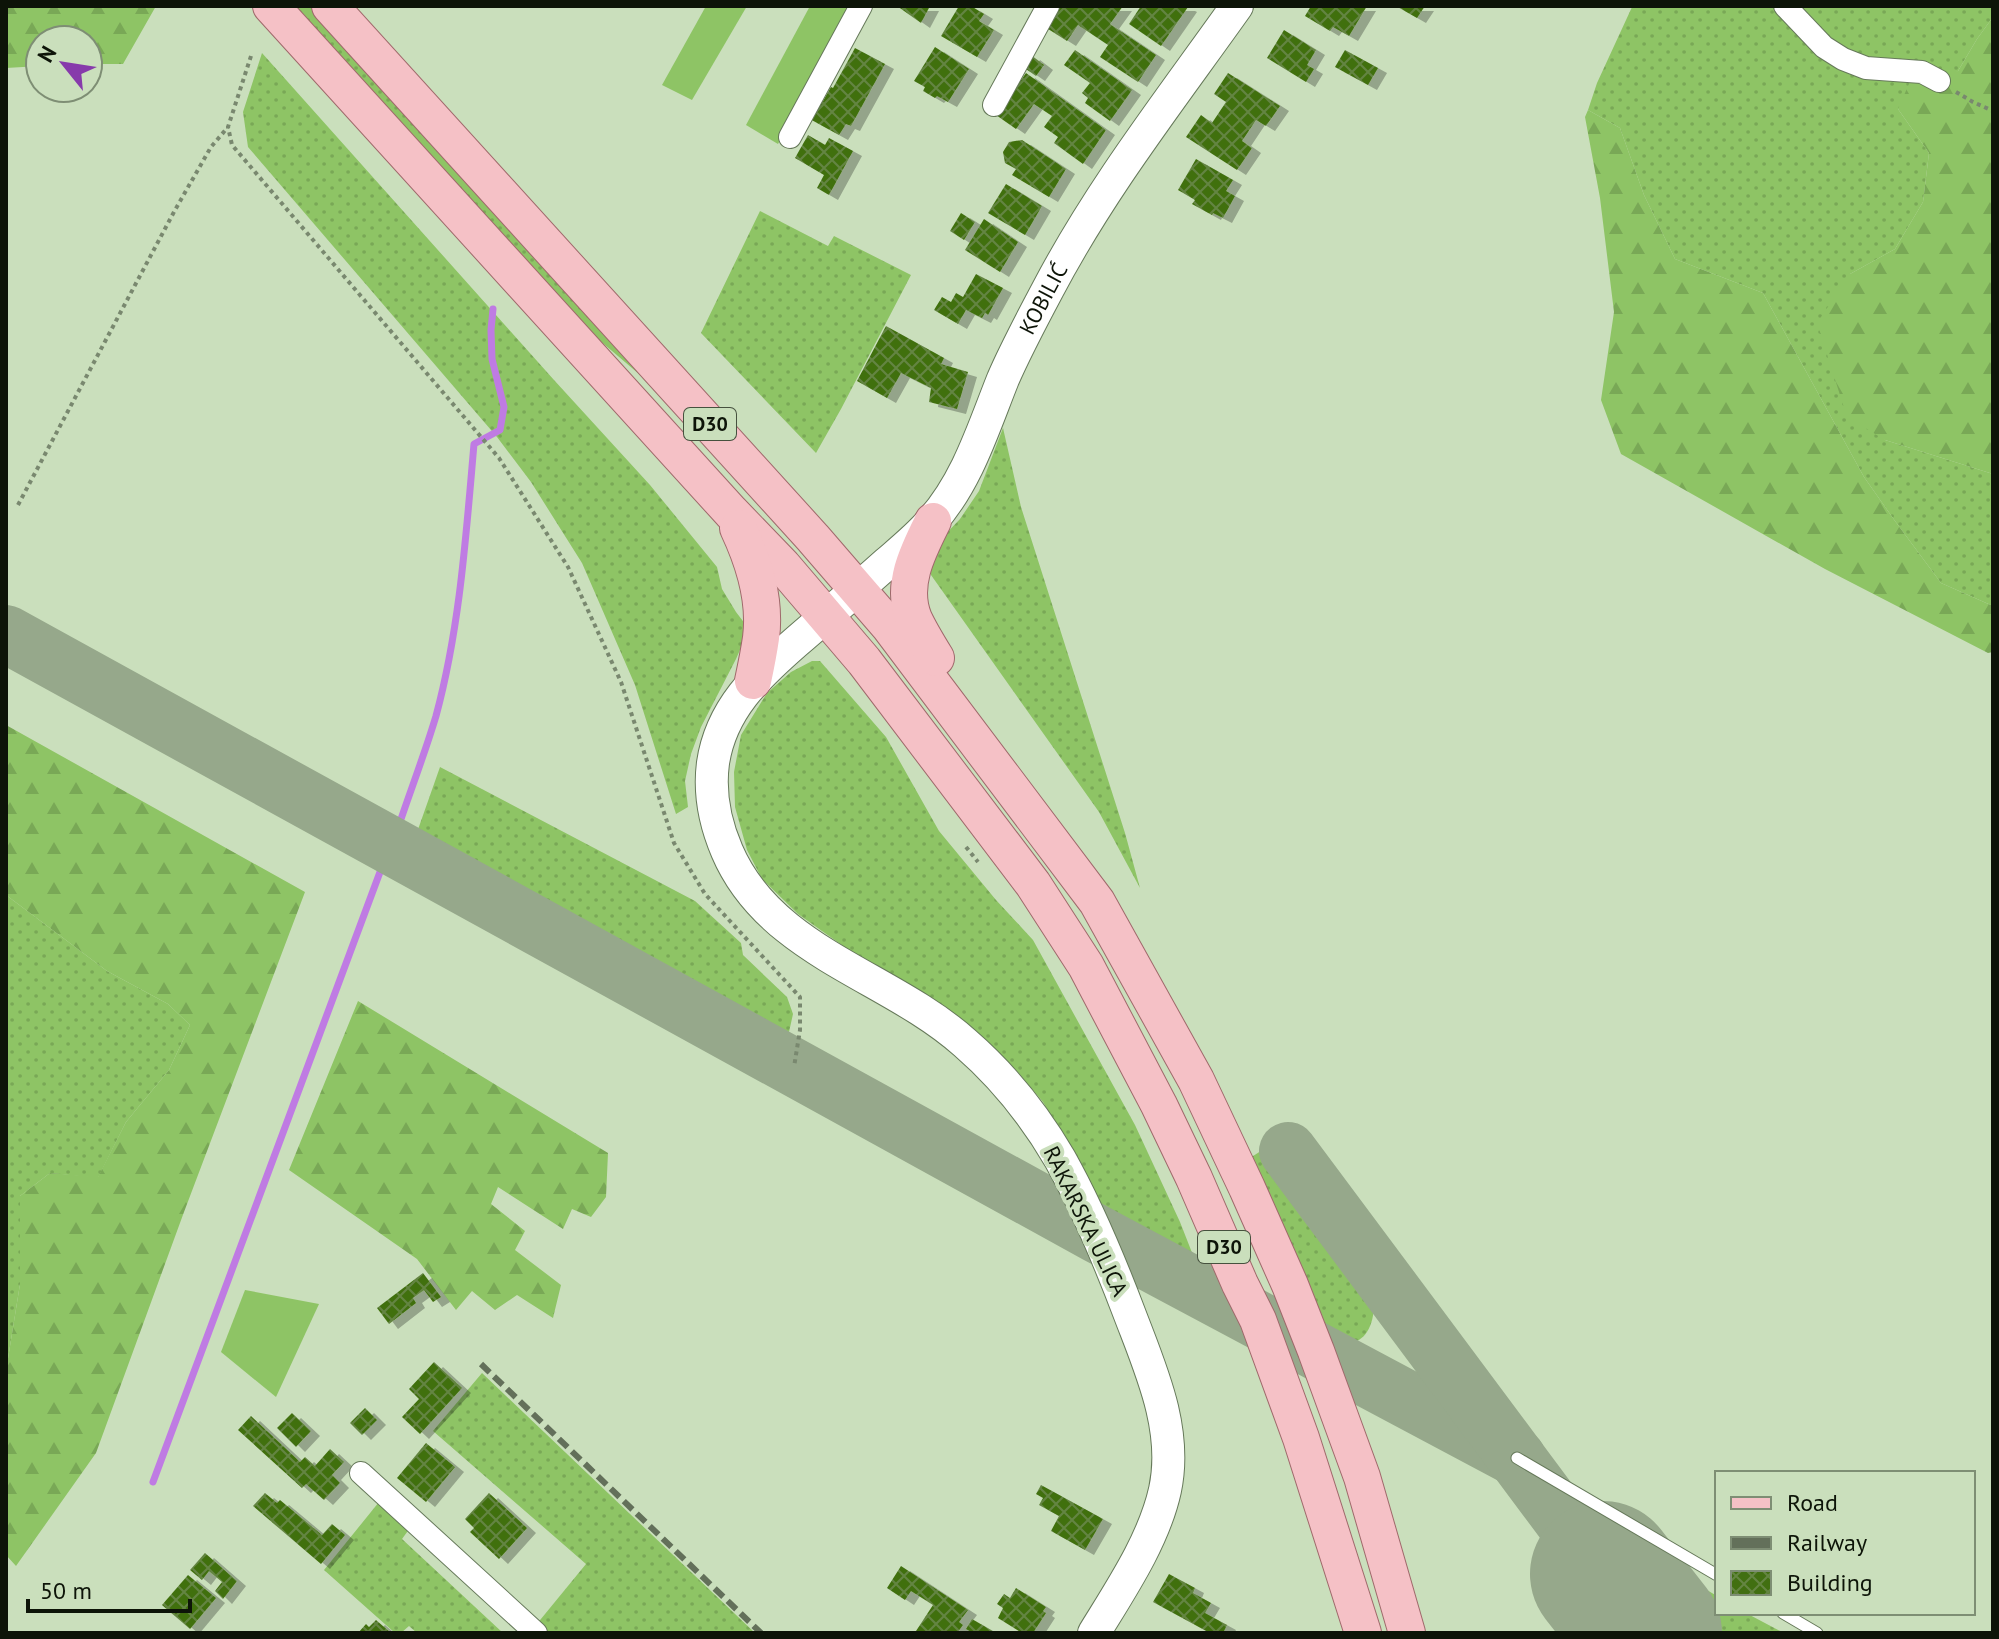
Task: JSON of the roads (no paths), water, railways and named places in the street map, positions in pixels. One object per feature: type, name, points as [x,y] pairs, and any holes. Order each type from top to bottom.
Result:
[{"type":"main road","name":"D30","points":[[271,6],[783,566],[864,661],[1033,884],[1086,966],[1188,1165],[1258,1320],[1306,1452],[1363,1633]]},
{"type":"main road","name":"D30","points":[[330,6],[803,526],[889,626],[1097,902],[1196,1080],[1247,1188],[1305,1324],[1362,1477],[1407,1633]]},
{"type":"main road","name":"KOBILIĆ","points":[[753,681],[933,521],[973,455],[1015,353],[1078,235],[1124,161],[1237,6]]},
{"type":"main road","points":[[731,512],[752,558],[761,600],[762,635],[753,681]]},
{"type":"main road","points":[[933,521],[921,546],[910,582],[911,608],[915,620],[938,664],[1021,780],[1043,828]]},
{"type":"main road","name":"RAKARSKA ULICA","points":[[753,681],[739,698],[718,738],[713,767],[714,811],[734,868],[756,898],[781,924],[805,942],[922,1010],[964,1041],[1012,1089],[1059,1158],[1102,1244],[1144,1352],[1165,1421],[1166,1488],[1149,1536],[1094,1633]]},
{"type":"street","points":[[790,137],[861,6]]},
{"type":"street","points":[[994,105],[1048,6]]},
{"type":"street","points":[[1785,6],[1824,47],[1843,59],[1866,68],[1922,72],[1939,81]]},
{"type":"street","points":[[361,1473],[536,1633]]},
{"type":"lane","points":[[1517,1458],[1715,1574]]},
{"type":"lane","points":[[1786,1615],[1817,1633]]},
{"type":"waterway","points":[[399,825],[436,716],[451,649],[474,444],[500,430],[504,407],[492,359],[493,309]]},
{"type":"waterway","points":[[153,1482],[383,864]]},
{"type":"railway","points":[[481,1364],[761,1633]]}]
